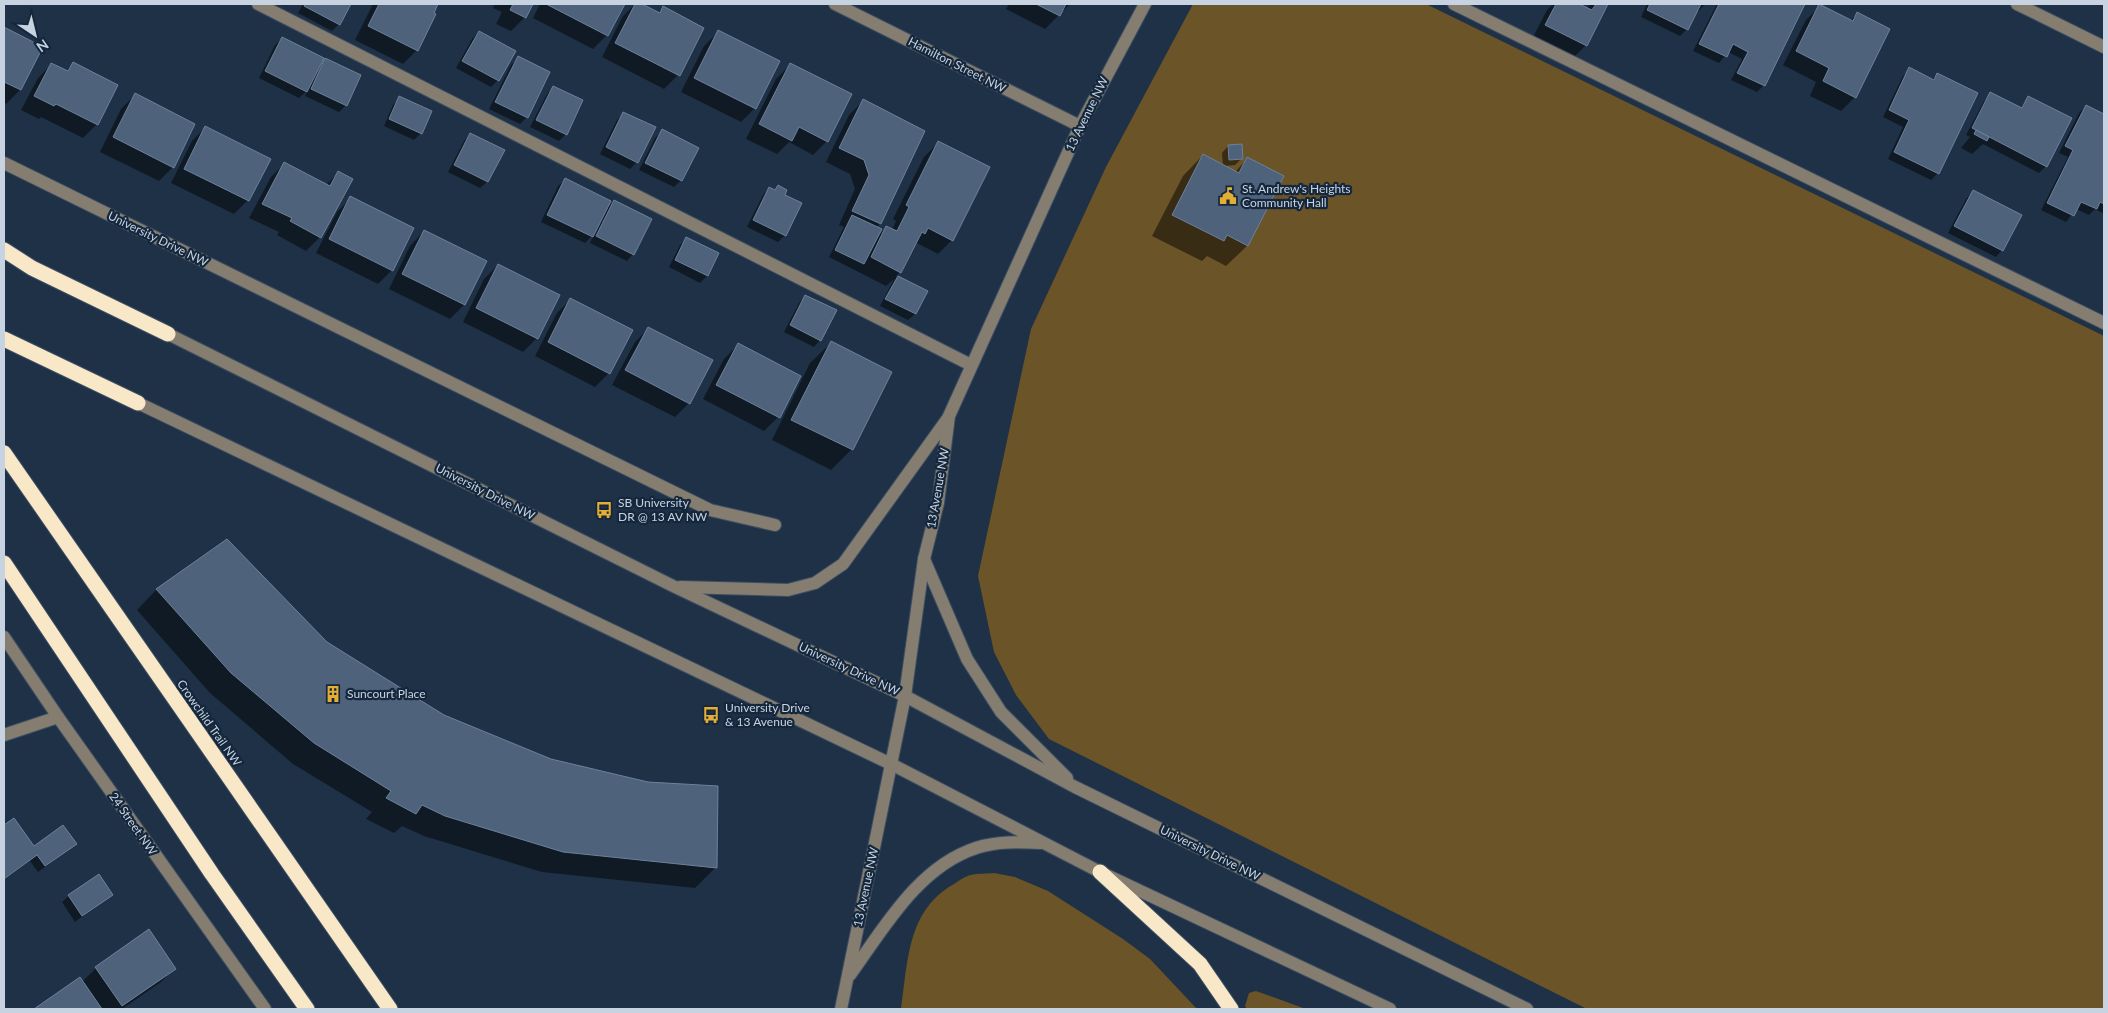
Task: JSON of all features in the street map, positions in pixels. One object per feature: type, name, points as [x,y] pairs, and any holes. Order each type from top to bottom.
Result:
[{"type":"highway","points":[[4,250],[32,268],[168,334]]},
{"type":"highway","points":[[4,339],[138,403]]},
{"type":"highway","name":"Crowchild Trail NW","points":[[4,453],[390,1009]]},
{"type":"highway","points":[[4,563],[212,874],[307,1009]]},
{"type":"highway","points":[[1100,872],[1200,964],[1231,1009]]},
{"type":"street","points":[[258,4],[971,365]]},
{"type":"street","name":"Hamilton Street NW","points":[[835,4],[1080,126]]},
{"type":"street","name":"13 Avenue NW","points":[[841,1009],[893,765],[905,696],[924,559],[938,503],[949,416],[1080,126],[1145,4]]},
{"type":"street","points":[[1454,4],[2104,323]]},
{"type":"street","points":[[2017,4],[2104,47]]},
{"type":"street","name":"University Drive NW","points":[[4,163],[710,510],[775,525]]},
{"type":"street","name":"University Drive NW","points":[[168,334],[673,586],[905,696],[1075,787],[1527,1009]]},
{"type":"street","points":[[138,403],[893,765],[1100,872],[1390,1009]]},
{"type":"street","points":[[673,586],[788,590],[815,583],[843,564],[949,416]]},
{"type":"street","points":[[924,559],[967,659],[1001,712],[1075,787]]},
{"type":"street","name":"24 Street NW","points":[[4,637],[58,717],[265,1009]]},
{"type":"street","points":[[4,736],[58,717]]},
{"type":"street","points":[[847,979],[913,890],[953,857],[978,847],[1007,842],[1044,843]]},
{"type":"shaded area","points":[[1193,4],[1426,4],[2104,336],[2104,1009],[1587,1009],[1049,739],[1016,695],[994,652],[978,576],[1031,329],[1106,167]]},
{"type":"shaded area","points":[[994,873],[1015,877],[1048,891],[1123,939],[1150,959],[1197,1009],[901,1009],[912,939],[918,923],[927,908],[939,895],[964,877],[974,874]]},
{"type":"shaded area","points":[[1256,991],[1306,1009],[1247,1009],[1245,1006],[1249,993]]},
{"type":"building","points":[[305,4],[351,4],[340,25],[304,6]]},
{"type":"building","points":[[379,4],[438,4],[434,13],[436,14],[418,51],[368,26]]},
{"type":"building","points":[[513,4],[533,4],[526,18],[510,10]]},
{"type":"building","points":[[546,4],[625,4],[608,36]]},
{"type":"building","points":[[635,4],[642,4],[660,13],[663,6],[704,28],[680,76],[615,43]]},
{"type":"building","points":[[1036,4],[1066,4],[1060,16]]},
{"type":"building","points":[[1556,4],[1579,4],[1592,10],[1596,4],[1608,4],[1587,46],[1545,25]]},
{"type":"building","points":[[1650,4],[1701,4],[1688,30],[1647,10]]},
{"type":"building","points":[[1719,4],[1805,4],[1765,86],[1737,73],[1748,52],[1733,44],[1727,57],[1699,44]]},
{"type":"building","points":[[1819,4],[1853,21],[1857,12],[1890,29],[1856,98],[1823,81],[1829,68],[1796,51]]},
{"type":"building","points":[[4,27],[43,47],[21,90],[4,82]]},
{"type":"building","points":[[718,30],[780,61],[756,109],[694,78]]},
{"type":"building","points":[[479,31],[516,51],[499,81],[462,61]]},
{"type":"building","points":[[282,37],[324,58],[307,92],[265,71]]},
{"type":"building","points":[[518,56],[550,72],[528,118],[495,102]]},
{"type":"building","points":[[325,58],[361,75],[347,106],[311,89]]},
{"type":"building","points":[[73,62],[118,85],[98,125],[56,104],[54,106],[34,96],[51,63],[68,71]]},
{"type":"building","points":[[790,63],[852,94],[828,142],[799,127],[792,141],[759,124]]},
{"type":"building","points":[[1909,67],[1934,80],[1937,73],[1978,93],[1939,174],[1894,152],[1909,120],[1889,110]]},
{"type":"building","points":[[553,86],[583,100],[567,135],[536,120]]},
{"type":"building","points":[[1990,92],[2022,108],[2028,96],[2072,118],[2047,167],[1972,128]]},
{"type":"building","points":[[135,93],[195,124],[174,168],[113,137]]},
{"type":"building","points":[[399,96],[432,111],[422,134],[389,119]]},
{"type":"building","points":[[863,99],[925,131],[881,224],[852,211],[869,175],[864,160],[839,148]]},
{"type":"building","points":[[2086,105],[2104,114],[2104,204],[2100,202],[2097,209],[2081,202],[2074,216],[2047,203],[2073,150],[2065,146]]},
{"type":"building","points":[[623,112],[656,127],[638,163],[606,147]]},
{"type":"building","points":[[205,126],[271,159],[249,201],[184,169]]},
{"type":"building","points":[[662,129],[699,148],[682,181],[645,163]]},
{"type":"building","points":[[1976,130],[1989,137],[1987,141],[1974,134]]},
{"type":"building","points":[[470,133],[505,150],[488,182],[454,165]]},
{"type":"building","points":[[938,141],[990,167],[953,241],[928,228],[925,234],[922,232],[901,273],[871,257],[886,226],[897,231],[909,207],[906,205]]},
{"type":"building","points":[[1242,144],[1243,159],[1229,160],[1228,145]]},
{"type":"building","name":"St. Andrew's Heights Community Hall","points":[[1203,154],[1239,173],[1247,157],[1284,176],[1248,246],[1227,235],[1224,241],[1172,215]]},
{"type":"building","points":[[284,162],[330,186],[338,171],[353,179],[321,238],[290,221],[292,218],[262,204]]},
{"type":"building","points":[[565,178],[611,201],[593,237],[547,215]]},
{"type":"building","points":[[778,185],[787,190],[785,195],[802,203],[786,236],[753,220],[769,187],[775,190]]},
{"type":"building","points":[[1973,190],[2022,215],[2003,251],[1954,226]]},
{"type":"building","points":[[350,196],[414,228],[393,271],[329,239]]},
{"type":"building","points":[[614,200],[652,219],[634,255],[596,236]]},
{"type":"building","points":[[852,215],[882,229],[864,264],[835,250]]},
{"type":"building","points":[[424,230],[487,261],[465,305],[402,274]]},
{"type":"building","points":[[686,237],[719,253],[708,276],[675,260]]},
{"type":"building","points":[[498,264],[560,295],[538,339],[476,308]]},
{"type":"building","points":[[898,276],[928,291],[916,314],[885,299]]},
{"type":"building","points":[[805,295],[837,310],[821,341],[790,325]]},
{"type":"building","points":[[570,298],[633,330],[610,374],[548,342]]},
{"type":"building","points":[[648,327],[713,360],[690,404],[625,370]]},
{"type":"building","points":[[831,341],[892,372],[853,450],[791,420]]},
{"type":"building","points":[[738,343],[801,376],[780,418],[716,385]]},
{"type":"building","name":"Suncourt Place","points":[[227,539],[327,642],[444,715],[551,759],[648,782],[718,786],[717,868],[563,852],[445,816],[422,805],[416,814],[386,798],[391,791],[314,743],[231,673],[156,589]]},
{"type":"building","points":[[14,818],[34,846],[63,825],[77,844],[45,866],[37,855],[4,879],[4,825]]},
{"type":"building","points":[[99,874],[113,895],[82,916],[68,895]]},
{"type":"building","points":[[149,929],[176,969],[122,1006],[95,967]]},
{"type":"building","points":[[80,977],[102,1009],[34,1009]]},
{"type":"place","name":"St. Andrew's Heights Community Hall","points":[[1228,196]]},
{"type":"place","name":"SB University DR @ 13 AV NW","points":[[604,510]]},
{"type":"place","name":"Suncourt Place","points":[[333,694]]},
{"type":"place","name":"University Drive & 13 Avenue","points":[[711,715]]}]
